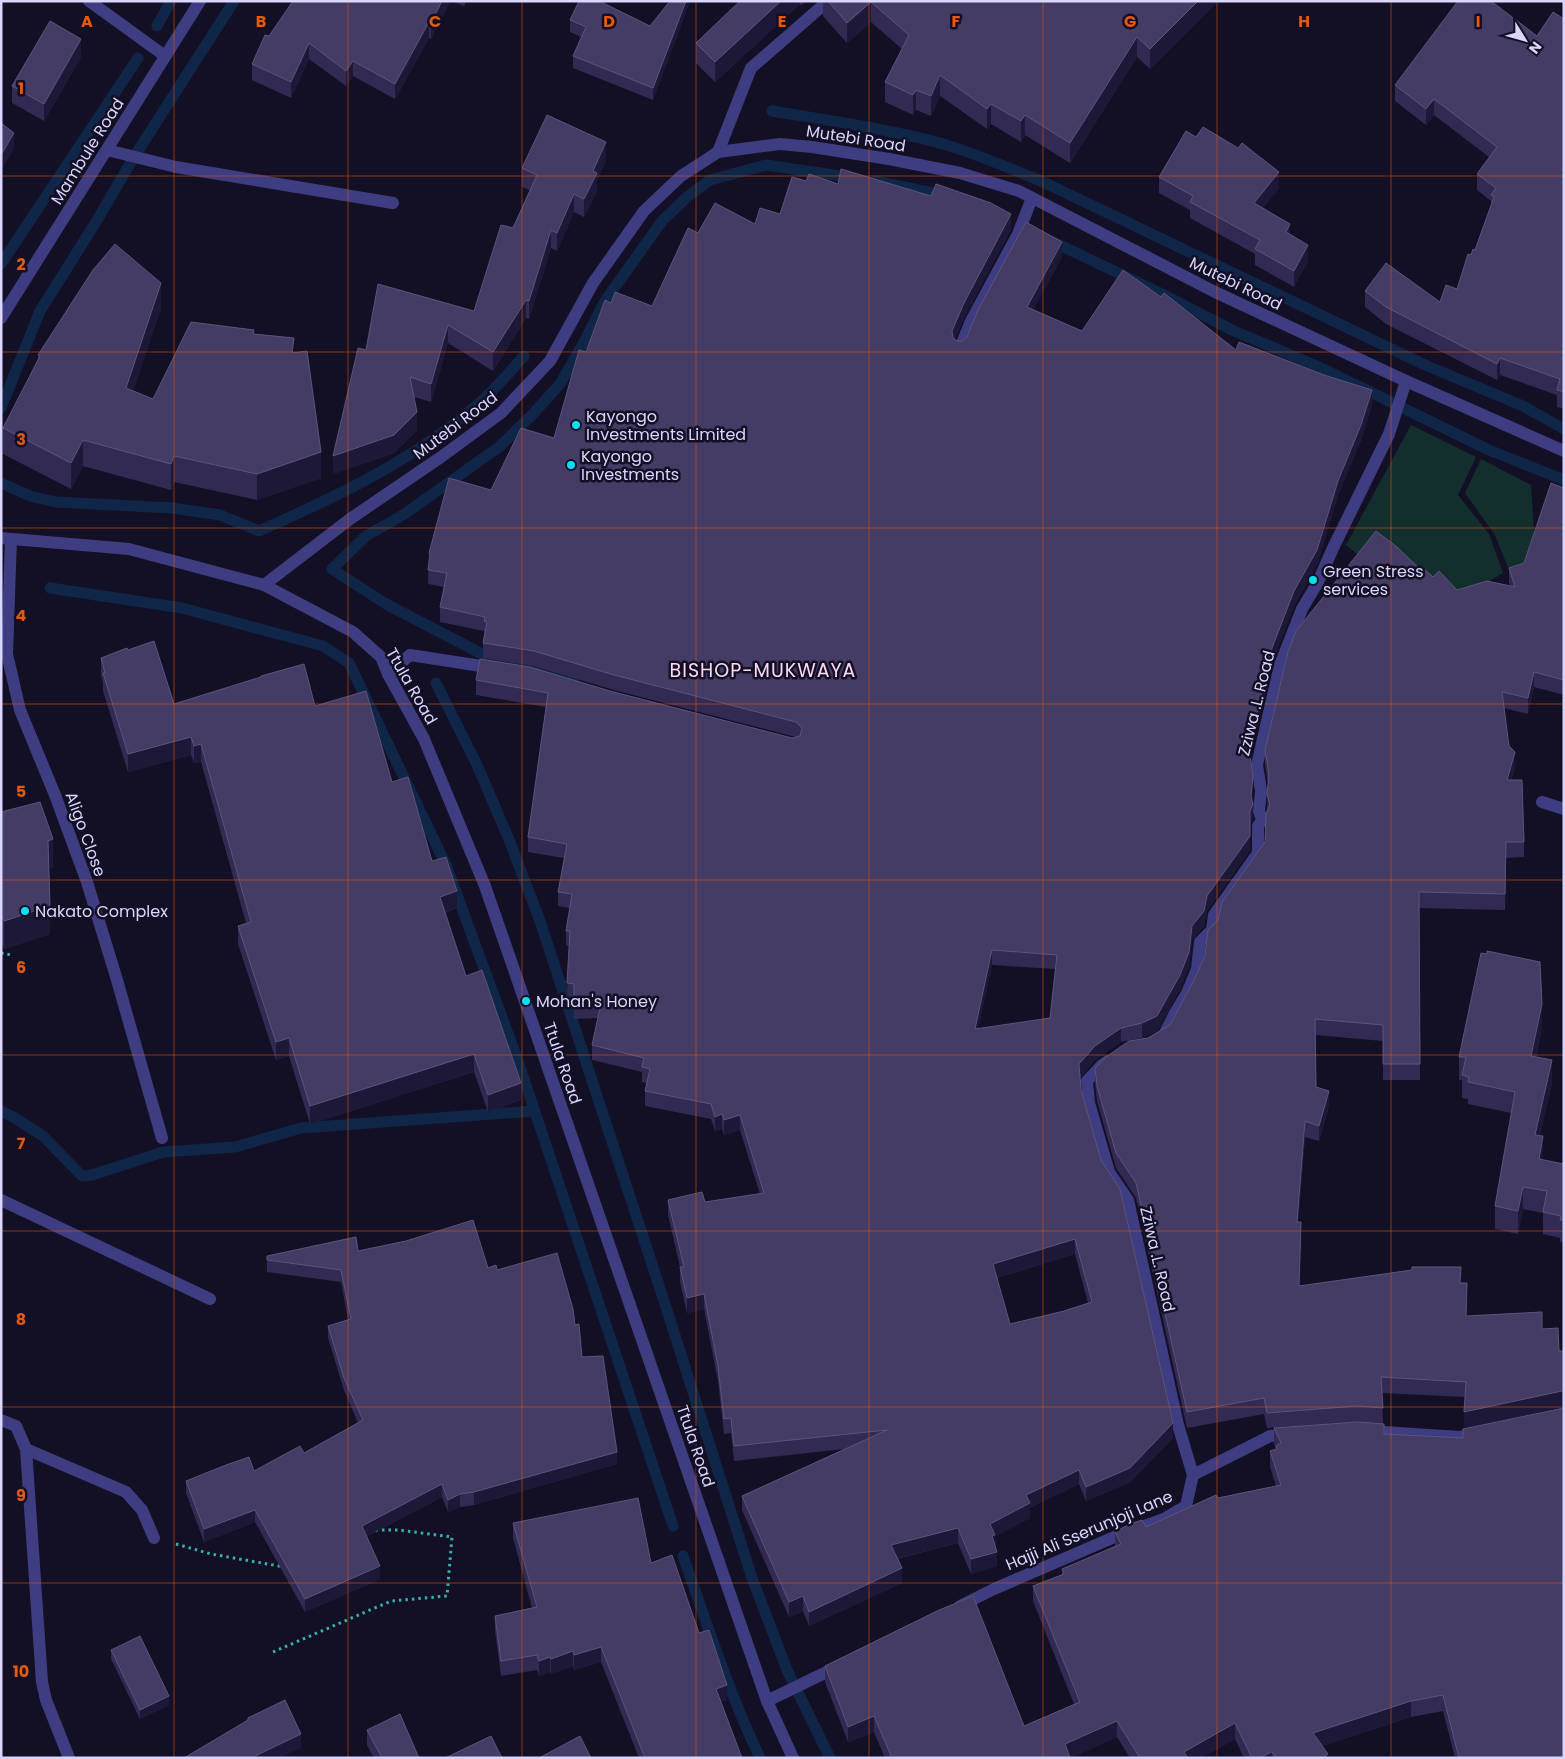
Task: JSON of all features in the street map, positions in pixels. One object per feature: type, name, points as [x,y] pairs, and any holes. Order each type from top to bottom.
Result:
[{"type":"street","points":[[89,1],[165,56]]},
{"type":"street","name":"Mambule Road","points":[[1,318],[200,1]]},
{"type":"street","points":[[718,152],[751,68],[828,1]]},
{"type":"street","name":"Mutebi Road","points":[[264,585],[350,519],[441,457],[501,413],[550,361],[593,283],[644,211],[681,176],[718,152],[780,144],[889,159],[960,173],[1019,191],[1216,292],[1406,381],[1564,451]]},
{"type":"street","points":[[107,150],[176,167],[392,203]]},
{"type":"street","points":[[960,348],[971,321],[1018,234],[1032,198]]},
{"type":"street","name":"Zziwa .L. Road","points":[[1151,1043],[1163,1037],[1187,993],[1197,969],[1200,942],[1212,930],[1214,915],[1258,852],[1258,826],[1262,820],[1259,811],[1261,791],[1257,764],[1280,665],[1302,609],[1318,582],[1388,434],[1406,381]]},
{"type":"street","name":"Ttula Road","points":[[6,538],[129,549],[264,585],[353,632],[381,656],[388,674],[424,739],[485,886],[767,1701],[793,1758]]},
{"type":"street","name":"Aligo Close","points":[[6,538],[7,654],[20,710],[56,795],[87,882],[162,1138]]},
{"type":"street","points":[[388,674],[410,655],[504,669]]},
{"type":"street","points":[[1542,802],[1564,809]]},
{"type":"street","name":"Zziwa .L. Road","points":[[1121,1052],[1101,1066],[1087,1081],[1089,1103],[1109,1172],[1128,1200],[1178,1425],[1193,1475]]},
{"type":"street","points":[[1,1200],[210,1299]]},
{"type":"street","points":[[1,1420],[16,1426],[26,1449],[42,1682],[46,1700],[68,1758]]},
{"type":"street","points":[[1357,1430],[1459,1437],[1487,1431]]},
{"type":"street","points":[[1193,1475],[1270,1436],[1299,1434]]},
{"type":"street","points":[[26,1449],[126,1492],[142,1510],[154,1538]]},
{"type":"street","name":"Hajji Ali Sserunjoji Lane","points":[[950,1611],[994,1589],[1120,1535],[1164,1519],[1186,1506],[1193,1475]]},
{"type":"street","points":[[767,1701],[854,1658]]},
{"type":"path","points":[[1,953],[12,955]]},
{"type":"path","points":[[273,1652],[391,1601],[447,1596],[452,1537],[399,1530],[372,1530]]},
{"type":"path","points":[[154,1538],[211,1554],[279,1566],[287,1563]]},
{"type":"green space","points":[[1411,425],[1476,457],[1458,495],[1489,534],[1503,573],[1461,597],[1361,557],[1346,545]]},
{"type":"green space","points":[[1481,459],[1531,485],[1536,562],[1509,570],[1495,535],[1465,493]]},
{"type":"building","points":[[293,1],[442,1],[395,84],[353,61],[346,71],[309,43],[291,82],[252,64],[265,35],[269,36]]},
{"type":"building","points":[[579,1],[599,1],[650,26],[670,1],[686,1],[653,88],[573,56],[586,27],[570,20]]},
{"type":"building","points":[[740,1],[781,1],[715,62],[696,43]]},
{"type":"building","points":[[828,1],[1198,1],[1150,49],[1137,37],[1070,143],[1025,115],[1021,121],[991,104],[987,109],[940,75],[931,96],[916,90],[913,95],[885,82],[909,35],[871,2],[847,23]]},
{"type":"building","points":[[1458,1],[1491,1],[1537,36],[1553,12],[1564,19],[1564,392],[1557,390],[1560,379],[1500,358],[1497,364],[1386,307],[1365,291],[1386,263],[1440,302],[1446,285],[1457,289],[1468,254],[1471,255],[1473,249],[1475,250],[1494,197],[1491,195],[1496,188],[1477,174],[1497,147],[1434,99],[1426,109],[1395,85]]},
{"type":"building","points":[[50,21],[81,39],[44,104],[12,86]]},
{"type":"building","points":[[547,115],[606,142],[593,171],[597,173],[584,199],[574,194],[557,233],[551,230],[529,301],[526,300],[493,352],[448,325],[431,384],[410,377],[417,412],[394,435],[333,456],[358,348],[366,350],[378,284],[474,311],[501,225],[513,228],[537,175],[522,168]]},
{"type":"building","points":[[1,123],[14,133],[1,155]]},
{"type":"building","points":[[1203,127],[1238,148],[1242,143],[1279,172],[1254,203],[1290,224],[1286,232],[1308,245],[1294,271],[1255,249],[1260,240],[1190,202],[1193,196],[1159,177],[1186,131],[1196,137]]},
{"type":"building","points":[[841,169],[931,196],[936,184],[991,203],[1011,214],[964,303],[952,331],[953,338],[957,341],[962,341],[967,337],[978,310],[1026,222],[1062,242],[1027,307],[1082,331],[1123,270],[1161,297],[1164,293],[1236,350],[1239,342],[1324,375],[1372,390],[1361,425],[1338,481],[1317,550],[1294,591],[1272,648],[1249,749],[1253,776],[1250,836],[1207,896],[1204,911],[1192,926],[1189,952],[1180,975],[1157,1016],[1142,1023],[1121,1028],[1095,1046],[1079,1064],[1081,1090],[1101,1160],[1120,1189],[1173,1423],[1130,1468],[1086,1487],[1079,1470],[1026,1495],[1030,1503],[990,1524],[995,1535],[992,1536],[997,1552],[971,1559],[958,1528],[891,1545],[902,1568],[809,1612],[803,1596],[789,1602],[742,1496],[887,1430],[734,1446],[731,1418],[724,1419],[718,1366],[704,1294],[687,1298],[680,1267],[684,1267],[668,1200],[702,1192],[705,1202],[764,1193],[740,1115],[724,1120],[722,1114],[715,1117],[711,1104],[645,1091],[650,1069],[642,1067],[644,1058],[592,1045],[601,1003],[574,1004],[574,984],[567,983],[570,931],[566,931],[572,894],[558,892],[567,844],[528,837],[548,693],[476,680],[480,659],[530,667],[610,691],[792,738],[800,736],[802,728],[796,722],[614,675],[534,651],[483,643],[487,622],[484,621],[485,617],[440,607],[447,573],[428,570],[429,553],[449,478],[491,490],[521,428],[554,438],[579,350],[586,352],[605,300],[611,303],[615,292],[652,306],[688,228],[698,233],[715,203],[755,224],[760,208],[780,214],[792,177],[806,181],[809,174],[838,184]],"holes":[[[992,950],[1057,955],[1050,1018],[975,1029]],[[1075,1239],[1092,1302],[1010,1324],[993,1264]]]},
{"type":"building","points":[[115,244],[161,283],[126,388],[153,399],[191,322],[254,330],[253,334],[294,338],[292,353],[307,351],[321,452],[257,474],[174,456],[171,464],[83,440],[71,463],[3,428],[40,356],[38,355],[93,270]]},
{"type":"building","points":[[1551,483],[1564,488],[1564,680],[1534,672],[1528,698],[1502,692],[1509,746],[1515,752],[1507,780],[1522,780],[1524,842],[1506,842],[1505,894],[1419,892],[1420,1064],[1383,1064],[1383,1025],[1315,1019],[1316,1087],[1329,1091],[1319,1126],[1305,1121],[1297,1222],[1301,1222],[1299,1286],[1412,1270],[1412,1267],[1461,1267],[1460,1283],[1467,1283],[1466,1316],[1542,1312],[1542,1329],[1558,1328],[1559,1351],[1564,1351],[1564,1392],[1464,1412],[1466,1382],[1381,1377],[1383,1408],[1357,1406],[1267,1413],[1264,1398],[1187,1412],[1136,1183],[1116,1153],[1097,1086],[1095,1068],[1106,1057],[1129,1041],[1148,1038],[1170,1025],[1205,956],[1208,930],[1218,920],[1222,902],[1265,842],[1266,813],[1270,805],[1267,794],[1269,774],[1265,750],[1288,652],[1296,631],[1376,531],[1397,547],[1421,570],[1423,568],[1433,577],[1439,571],[1457,590],[1487,581],[1515,587],[1509,568],[1524,563]]},
{"type":"building","points":[[154,641],[174,704],[304,664],[315,706],[366,691],[392,782],[408,777],[432,861],[446,857],[457,891],[440,897],[466,976],[482,970],[521,1083],[488,1095],[474,1054],[310,1106],[289,1038],[276,1042],[238,926],[251,922],[201,744],[194,746],[191,737],[128,754],[103,673],[105,673],[101,658],[127,648],[128,650]]},
{"type":"building","points":[[40,802],[53,839],[48,841],[50,906],[4,921],[1,913],[1,812]]},
{"type":"building","points":[[1487,951],[1540,962],[1542,1004],[1531,1056],[1552,1060],[1535,1135],[1543,1136],[1539,1159],[1564,1164],[1564,1220],[1560,1220],[1561,1216],[1543,1212],[1547,1191],[1523,1187],[1518,1211],[1495,1206],[1515,1092],[1468,1082],[1469,1077],[1462,1075],[1466,1057],[1459,1057],[1481,953],[1487,954]]},
{"type":"building","points":[[473,1220],[488,1268],[496,1265],[497,1270],[557,1253],[573,1309],[575,1325],[579,1324],[582,1357],[603,1356],[617,1452],[474,1492],[460,1494],[448,1500],[442,1484],[362,1526],[380,1566],[305,1599],[255,1510],[204,1529],[186,1481],[249,1457],[254,1471],[300,1446],[304,1453],[363,1420],[344,1378],[328,1326],[351,1319],[341,1270],[267,1260],[267,1256],[356,1237],[358,1251],[406,1241]]},
{"type":"building","points":[[1564,1408],[1564,1755],[1556,1758],[1459,1758],[1443,1695],[1411,1701],[1313,1733],[1328,1754],[1325,1756],[1326,1758],[1276,1758],[1272,1752],[1259,1758],[1252,1758],[1235,1723],[1184,1752],[1188,1758],[1140,1758],[1117,1721],[1065,1744],[1070,1758],[892,1758],[874,1716],[848,1727],[825,1666],[937,1611],[973,1596],[1024,1726],[1080,1702],[1033,1586],[1064,1574],[1062,1569],[1121,1544],[1115,1532],[1130,1524],[1142,1520],[1146,1527],[1216,1495],[1218,1498],[1281,1485],[1270,1451],[1277,1449],[1276,1446],[1281,1443],[1274,1428],[1357,1422],[1384,1424],[1384,1434],[1463,1438],[1463,1429]]},
{"type":"building","points":[[638,1498],[651,1563],[672,1555],[699,1633],[709,1630],[727,1685],[716,1689],[742,1758],[645,1758],[601,1647],[574,1655],[573,1651],[539,1661],[537,1655],[501,1661],[495,1616],[537,1607],[513,1523]]},
{"type":"building","points":[[140,1636],[169,1696],[140,1710],[111,1650]]},
{"type":"building","points":[[285,1700],[301,1734],[251,1758],[184,1758],[248,1720],[248,1718]]},
{"type":"building","points":[[400,1714],[419,1758],[382,1758],[367,1730]]},
{"type":"building","points":[[491,1736],[502,1758],[445,1758]]},
{"type":"building","points":[[580,1736],[591,1758],[539,1758]]},
{"type":"waterway","points":[[157,26],[171,1]]},
{"type":"waterway","points":[[1,408],[40,311],[134,157],[234,1]]},
{"type":"waterway","points":[[1,264],[138,58]]},
{"type":"waterway","points":[[772,111],[875,128],[936,142],[1039,180],[1425,365],[1523,406],[1564,429]]},
{"type":"waterway","points":[[575,678],[484,655],[386,604],[332,569],[366,536],[403,515],[499,447],[532,415],[560,384],[605,301],[662,221],[687,197],[710,180],[766,165],[854,178]]},
{"type":"waterway","points":[[875,181],[947,196]]},
{"type":"waterway","points":[[1049,240],[1234,331],[1319,367],[1489,450],[1564,480]]},
{"type":"waterway","points":[[1,483],[30,496],[56,502],[172,508],[220,515],[259,531],[345,491],[400,461],[426,444],[483,400],[524,356]]},
{"type":"waterway","points":[[50,588],[182,608],[323,646],[349,663],[446,865],[518,1061],[673,1526]]},
{"type":"waterway","points":[[436,683],[477,765],[508,837],[540,921],[752,1578],[787,1670],[830,1758]]},
{"type":"waterway","points":[[1,1111],[43,1136],[82,1176],[92,1175],[163,1152],[235,1147],[301,1128],[534,1111]]},
{"type":"waterway","points":[[683,1556],[728,1683],[760,1758]]},
{"type":"place","name":"Kayongo Investments Limited","points":[[576,425]]},
{"type":"place","name":"Kayongo Investments","points":[[571,465]]},
{"type":"place","name":"Green Stress services","points":[[1313,580]]},
{"type":"place","name":"Nakato Complex","points":[[25,911]]},
{"type":"place","name":"Mohan's Honey","points":[[526,1001]]},
{"type":"district","name":"BISHOP-MUKWAYA","points":[[763,670]]}]
